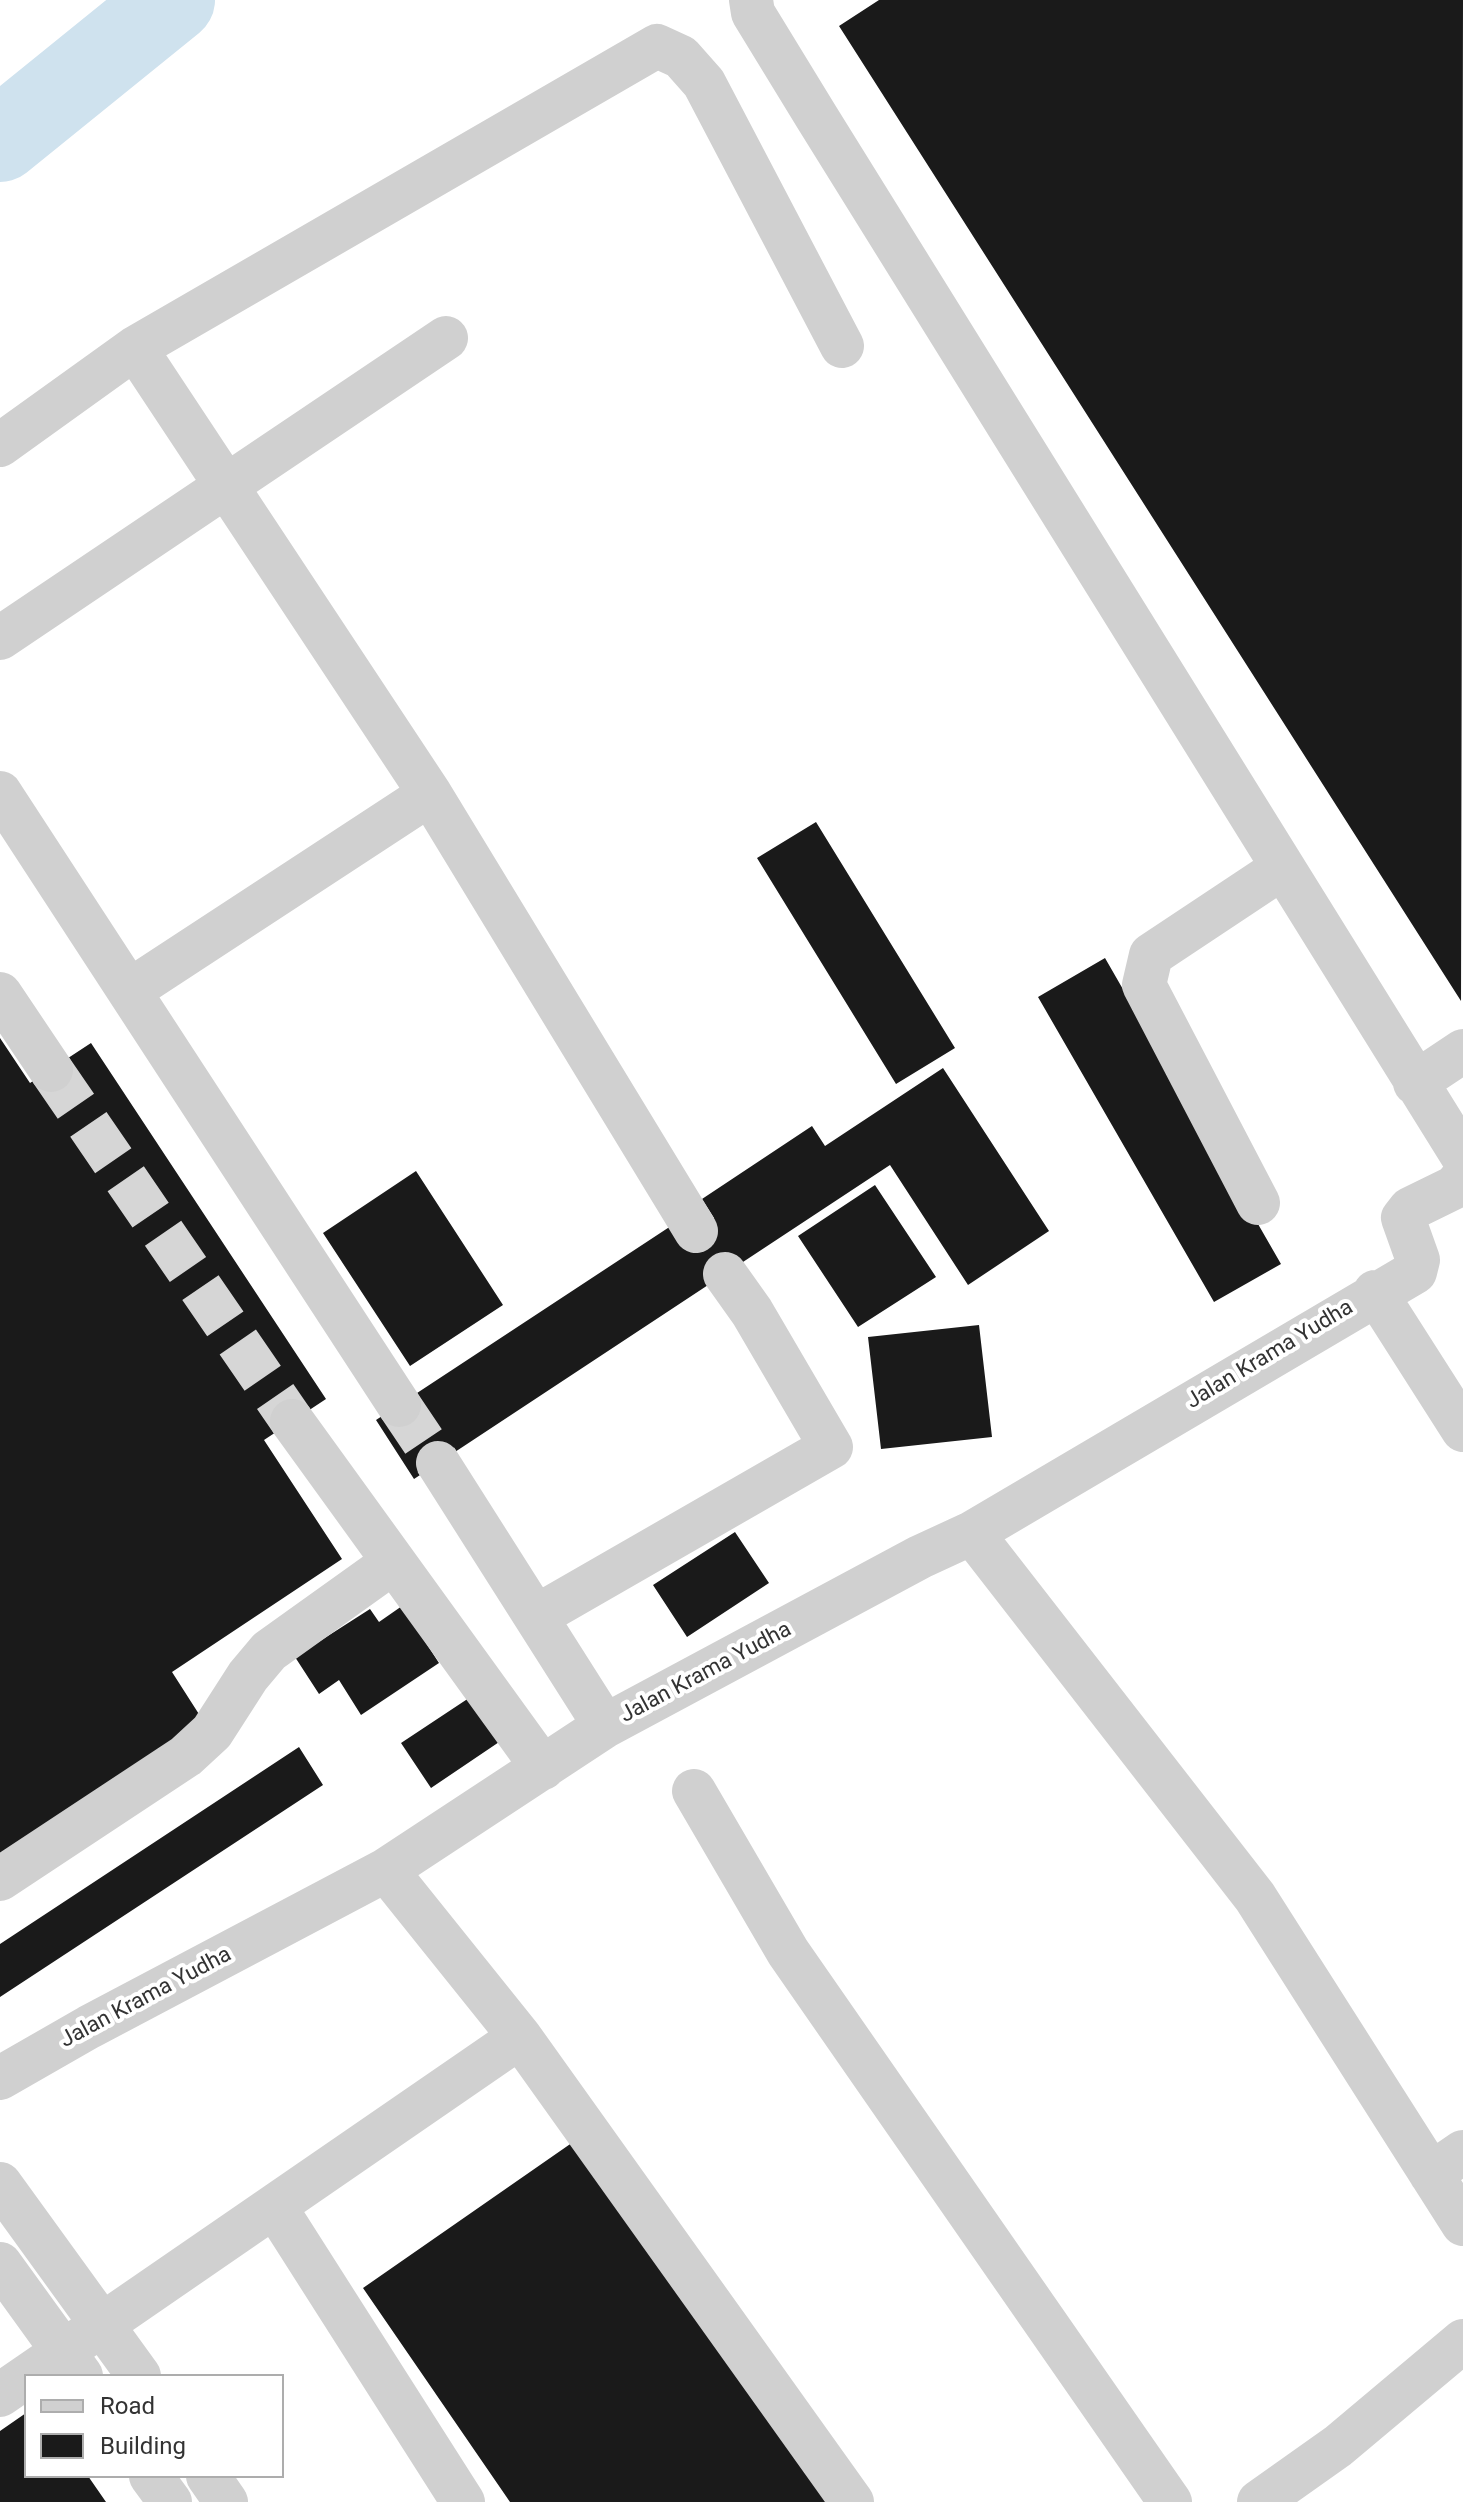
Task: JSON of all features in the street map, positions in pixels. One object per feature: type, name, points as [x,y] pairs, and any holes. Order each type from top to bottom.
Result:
[{"type":"lane","points":[[751,0],[753,13],[816,116],[1463,1157]]},
{"type":"lane","points":[[0,445],[135,348],[657,46],[681,57],[704,83],[842,346]]},
{"type":"lane","points":[[0,638],[446,338]]},
{"type":"lane","points":[[135,348],[430,794],[696,1231]]},
{"type":"lane","points":[[0,793],[399,1405]]},
{"type":"lane","points":[[129,991],[430,794]]},
{"type":"lane","points":[[1258,1203],[1144,985],[1151,955],[1282,868]]},
{"type":"lane","points":[[0,994],[51,1070]]},
{"type":"lane","points":[[1415,1083],[1463,1051]]},
{"type":"lane","name":"Jalan Krama Yudha","points":[[0,2078],[89,2027],[386,1870],[605,1726],[920,1557],[972,1533],[1375,1292],[1415,1272],[1418,1260],[1403,1218],[1410,1209],[1455,1187],[1463,1177]]},
{"type":"lane","points":[[537,1616],[831,1447],[752,1312],[725,1274]]},
{"type":"lane","points":[[1375,1292],[1463,1430]]},
{"type":"lane","points":[[292,1421],[543,1768]]},
{"type":"lane","points":[[438,1463],[605,1726]]},
{"type":"lane","points":[[972,1533],[1255,1897],[1447,2163],[1463,2224]]},
{"type":"lane","points":[[0,1879],[186,1756],[212,1732],[248,1676],[269,1651],[392,1563]]},
{"type":"lane","points":[[694,1791],[788,1952],[1170,2502]]},
{"type":"lane","points":[[386,1870],[520,2037],[852,2502]]},
{"type":"lane","points":[[47,2374],[72,2363],[103,2324],[520,2037]]},
{"type":"lane","points":[[0,2184],[138,2374]]},
{"type":"lane","points":[[275,2207],[463,2502]]},
{"type":"lane","points":[[0,2264],[72,2363]]},
{"type":"lane","points":[[1259,2502],[1338,2446],[1463,2341]]},
{"type":"lane","points":[[0,2395],[24,2384]]},
{"type":"lane","points":[[152,2478],[170,2502]]},
{"type":"lane","points":[[209,2478],[226,2502]]},
{"type":"building","points":[[879,0],[1463,0],[1461,1001],[839,26]]},
{"type":"building","points":[[816,822],[955,1048],[896,1084],[757,858]]},
{"type":"building","points":[[1105,958],[1281,1264],[1214,1302],[1038,997]]},
{"type":"building","points":[[0,1038],[30,1083],[91,1043],[326,1399],[264,1440],[342,1559],[172,1672],[204,1722],[0,1857]]},
{"type":"building","points":[[943,1068],[1049,1231],[968,1285],[890,1165],[414,1479],[376,1420],[677,1222],[696,1231],[714,1218],[702,1199],[812,1126],[825,1146]]},
{"type":"building","points":[[416,1171],[503,1305],[410,1366],[323,1233]]},
{"type":"building","points":[[875,1185],[936,1277],[858,1327],[798,1236]]},
{"type":"building","points":[[979,1325],[992,1437],[881,1449],[868,1337]]},
{"type":"building","points":[[735,1532],[769,1583],[687,1637],[653,1585]]},
{"type":"building","points":[[402,1606],[439,1663],[361,1715],[339,1680],[319,1694],[295,1657],[370,1609],[379,1622]]},
{"type":"building","points":[[478,1692],[508,1736],[431,1788],[401,1743]]},
{"type":"building","points":[[299,1747],[323,1785],[0,1997],[0,1944]]},
{"type":"building","points":[[576,2140],[826,2502],[510,2502],[363,2288]]},
{"type":"building","points":[[24,2414],[24,2478],[89,2478],[106,2502],[0,2502],[0,2431]]},
{"type":"waterway","points":[[0,140],[173,0]]},
{"type":"tunnel","points":[[51,1070],[292,1421]]},
{"type":"tunnel","points":[[399,1405],[438,1463]]}]
